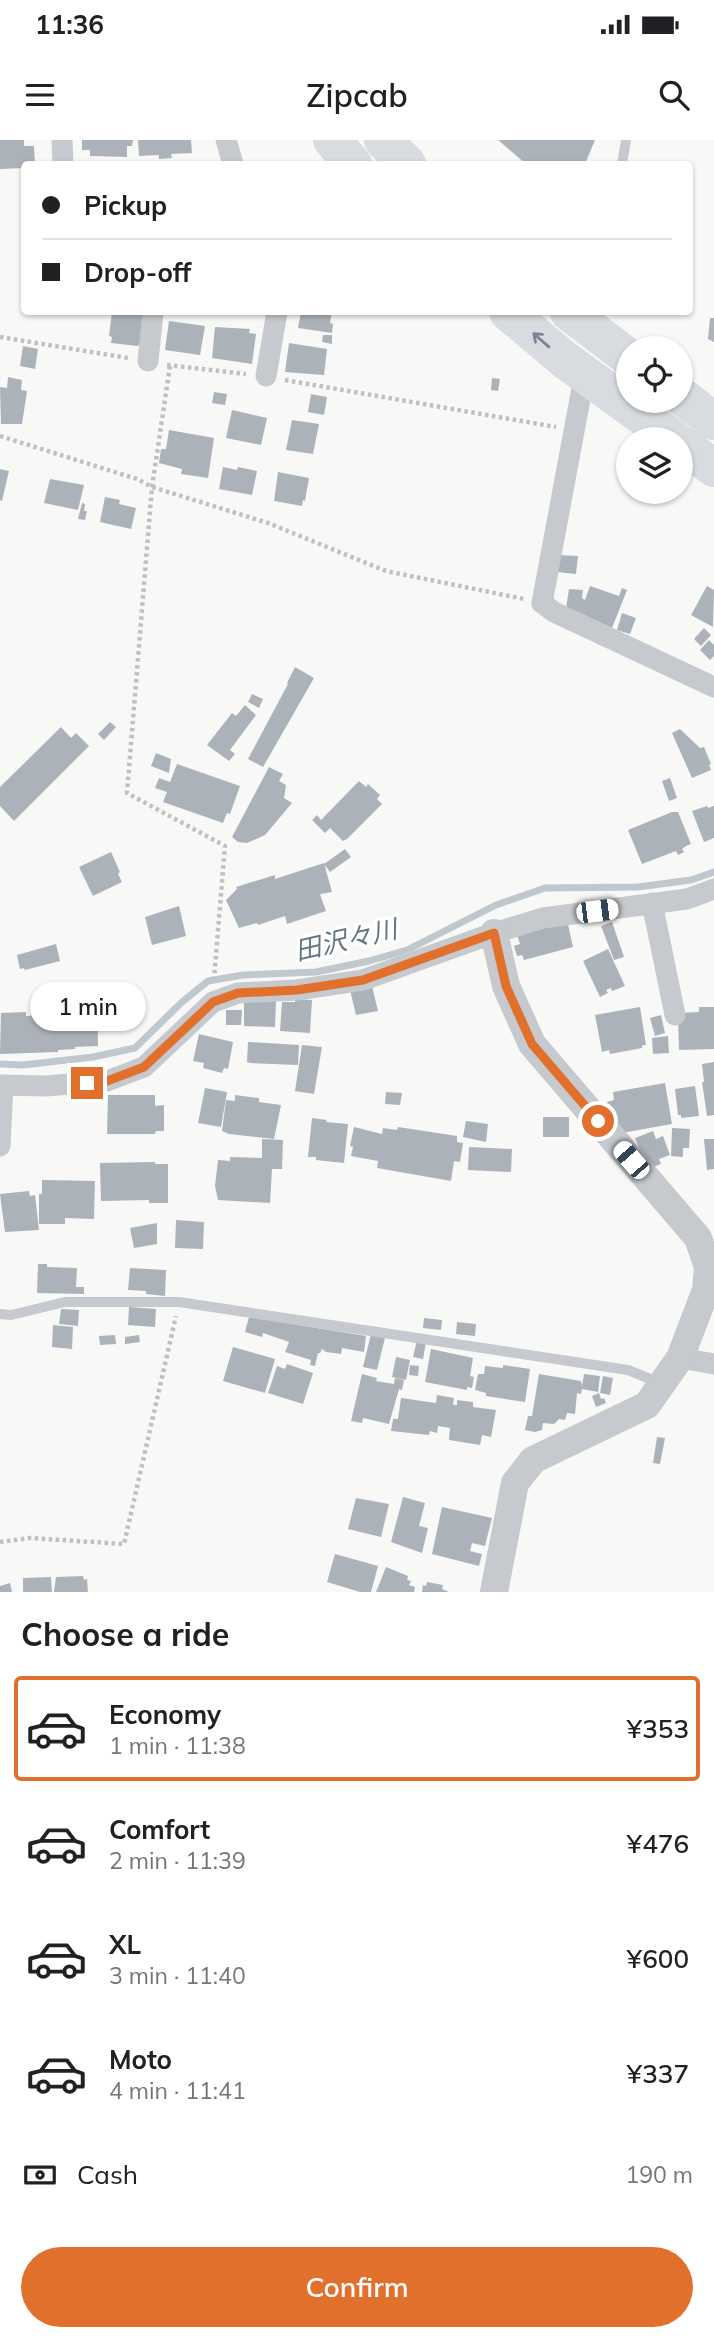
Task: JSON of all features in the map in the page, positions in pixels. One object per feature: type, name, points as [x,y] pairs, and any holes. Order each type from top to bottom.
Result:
[{"type":"highway","points":[[332,140],[350,161]]},
{"type":"highway","points":[[383,140],[404,161]]},
{"type":"highway","points":[[512,315],[565,360],[657,427]]},
{"type":"highway","points":[[573,315],[616,348]]},
{"type":"highway","points":[[693,405],[714,421]]},
{"type":"highway","points":[[693,453],[714,468]]},
{"type":"street","points":[[62,140],[63,161]]},
{"type":"street","points":[[226,140],[232,161]]},
{"type":"street","points":[[148,361],[153,315]]},
{"type":"street","points":[[266,376],[276,315]]},
{"type":"street","points":[[595,315],[542,603],[554,612],[714,687]]},
{"type":"street","points":[[0,1146],[1,1085],[46,1086],[107,1081],[144,1067],[213,1002],[238,993],[297,990],[363,980],[543,918],[687,898],[714,890]]},
{"type":"street","points":[[652,903],[675,1014]]},
{"type":"street","points":[[494,933],[506,986],[532,1044],[698,1238],[708,1267],[706,1290],[680,1358],[647,1405],[533,1460],[515,1483],[494,1592]]},
{"type":"street","points":[[680,1358],[714,1364]]},
{"type":"lane","points":[[622,161],[626,140]]},
{"type":"lane","points":[[0,1314],[11,1315],[65,1302],[179,1301],[628,1370],[663,1384]]},
{"type":"path","points":[[170,365],[152,487],[127,793],[225,846],[215,973]]},
{"type":"path","points":[[0,436],[268,523],[386,571],[542,603]]},
{"type":"path","points":[[0,1542],[30,1538],[124,1544],[179,1301]]},
{"type":"building","points":[[0,140],[24,140],[24,146],[34,146],[35,161],[21,161],[21,168],[0,169]]},
{"type":"building","points":[[82,140],[133,140],[132,146],[127,146],[127,157],[90,156],[90,150],[82,150]]},
{"type":"building","points":[[138,140],[191,140],[192,153],[171,154],[172,158],[159,159],[159,155],[139,156]]},
{"type":"building","points":[[498,140],[595,140],[586,161],[522,161]]},
{"type":"building","points":[[112,315],[143,315],[138,346],[111,343],[112,337],[109,336]]},
{"type":"building","points":[[300,315],[331,315],[332,333],[298,328]]},
{"type":"building","points":[[710,318],[714,318],[714,342],[708,339]]},
{"type":"building","points":[[169,321],[205,326],[200,355],[165,350]]},
{"type":"building","points":[[215,327],[250,329],[249,333],[256,334],[252,364],[212,358]]},
{"type":"building","points":[[323,335],[332,335],[332,344],[322,342]]},
{"type":"building","points":[[289,343],[327,349],[324,375],[285,372]]},
{"type":"building","points":[[23,346],[38,349],[35,369],[20,366]]},
{"type":"building","points":[[8,377],[22,380],[21,390],[27,391],[22,424],[1,424],[0,387],[7,388]]},
{"type":"building","points":[[492,378],[500,379],[498,391],[491,390]]},
{"type":"building","points":[[214,392],[227,394],[225,405],[212,403]]},
{"type":"building","points":[[311,394],[327,397],[324,415],[308,412]]},
{"type":"building","points":[[232,410],[267,418],[261,445],[226,438]]},
{"type":"building","points":[[292,420],[319,424],[313,454],[286,450]]},
{"type":"building","points":[[169,430],[214,438],[208,478],[181,474],[182,469],[159,463],[161,449],[166,449]]},
{"type":"building","points":[[223,467],[257,471],[252,495],[219,489]]},
{"type":"building","points":[[0,469],[9,471],[2,501],[0,500]]},
{"type":"building","points":[[278,472],[309,478],[302,506],[274,501]]},
{"type":"building","points":[[50,479],[84,485],[78,510],[44,503]]},
{"type":"building","points":[[105,497],[120,500],[119,504],[136,508],[131,529],[100,522]]},
{"type":"building","points":[[82,503],[85,504],[84,511],[87,511],[85,520],[78,519]]},
{"type":"building","points":[[558,555],[578,556],[576,574],[557,572]]},
{"type":"building","points":[[590,586],[619,596],[622,588],[627,590],[612,628],[566,608],[569,589],[583,590],[582,598],[585,600]]},
{"type":"building","points":[[707,586],[714,590],[713,627],[691,615]]},
{"type":"building","points":[[622,613],[636,618],[630,634],[617,630]]},
{"type":"building","points":[[704,628],[711,635],[701,646],[694,639]]},
{"type":"building","points":[[709,640],[714,645],[714,656],[710,660],[700,650]]},
{"type":"building","points":[[295,667],[314,678],[263,767],[248,759]]},
{"type":"building","points":[[252,694],[263,699],[259,708],[248,702]]},
{"type":"building","points":[[245,705],[256,715],[230,750],[235,754],[229,761],[207,745],[232,713],[236,716]]},
{"type":"building","points":[[110,722],[116,727],[104,740],[98,734]]},
{"type":"building","points":[[61,727],[71,738],[76,733],[89,746],[14,821],[0,806],[0,787]]},
{"type":"building","points":[[680,729],[700,748],[704,747],[711,770],[692,778],[672,733]]},
{"type":"building","points":[[156,753],[171,759],[169,773],[151,766]]},
{"type":"building","points":[[177,764],[240,786],[230,814],[227,813],[223,823],[163,802],[167,792],[155,788],[159,778],[170,782]]},
{"type":"building","points":[[269,767],[283,774],[279,781],[286,785],[284,798],[292,803],[265,835],[247,843],[238,842],[232,837]]},
{"type":"building","points":[[670,778],[677,798],[669,801],[662,781]]},
{"type":"building","points":[[359,781],[366,787],[368,784],[380,795],[377,799],[382,804],[347,839],[343,841],[330,828],[325,833],[312,820],[317,815],[321,820]]},
{"type":"building","points":[[714,806],[714,838],[704,842],[692,811]]},
{"type":"building","points":[[678,812],[691,844],[678,855],[676,851],[642,864],[628,830]]},
{"type":"building","points":[[345,849],[351,857],[330,872],[324,864]]},
{"type":"building","points":[[111,852],[122,882],[93,896],[79,867]]},
{"type":"building","points":[[324,863],[332,892],[320,894],[326,911],[287,924],[285,916],[239,928],[226,900],[236,887],[275,875],[275,879]]},
{"type":"building","points":[[179,906],[186,936],[152,945],[145,917]]},
{"type":"building","points":[[567,920],[573,947],[524,960],[522,955],[517,956],[514,946],[520,944],[516,931]]},
{"type":"building","points":[[612,922],[624,957],[614,960],[601,926]]},
{"type":"building","points":[[56,944],[60,961],[20,969],[17,955]]},
{"type":"building","points":[[608,949],[625,986],[612,991],[611,988],[606,990],[608,993],[600,997],[583,961]]},
{"type":"building","points":[[372,986],[378,1011],[356,1015],[350,990]]},
{"type":"building","points":[[85,998],[97,998],[98,1046],[75,1047],[58,1052],[0,1054],[1,1013],[26,1012],[26,1016],[60,1015],[60,1011],[85,1010]]},
{"type":"building","points":[[295,999],[312,1000],[310,1033],[280,1031],[282,1002],[295,1002]]},
{"type":"building","points":[[276,1001],[275,1027],[244,1026],[244,1002]]},
{"type":"building","points":[[640,1007],[646,1045],[610,1054],[609,1050],[602,1052],[595,1015]]},
{"type":"building","points":[[699,1007],[714,1007],[714,1049],[679,1050],[678,1013],[699,1012]]},
{"type":"building","points":[[226,1010],[242,1010],[241,1025],[226,1025]]},
{"type":"building","points":[[661,1015],[665,1033],[655,1036],[650,1018]]},
{"type":"building","points":[[199,1034],[233,1042],[228,1069],[224,1068],[222,1073],[203,1068],[204,1063],[193,1061]]},
{"type":"building","points":[[668,1036],[669,1053],[653,1054],[652,1038]]},
{"type":"building","points":[[248,1042],[299,1045],[298,1065],[247,1062]]},
{"type":"building","points":[[302,1045],[322,1047],[314,1094],[295,1091]]},
{"type":"building","points":[[714,1062],[714,1115],[707,1116],[702,1064]]},
{"type":"building","points":[[665,1083],[672,1124],[616,1134],[607,1102],[614,1100],[613,1092]]},
{"type":"building","points":[[695,1086],[699,1116],[681,1118],[681,1115],[678,1115],[675,1089]]},
{"type":"building","points":[[205,1088],[227,1092],[221,1127],[198,1123]]},
{"type":"building","points":[[386,1092],[402,1093],[400,1105],[385,1104]]},
{"type":"building","points":[[108,1095],[155,1095],[155,1106],[164,1105],[164,1131],[156,1131],[155,1134],[107,1134]]},
{"type":"building","points":[[235,1095],[259,1098],[259,1102],[281,1105],[274,1139],[222,1131],[226,1100],[235,1101]]},
{"type":"building","points":[[543,1117],[569,1117],[569,1137],[543,1137]]},
{"type":"building","points":[[312,1118],[348,1124],[344,1163],[308,1157]]},
{"type":"building","points":[[466,1121],[488,1124],[486,1142],[463,1137]]},
{"type":"building","points":[[354,1127],[382,1134],[383,1128],[397,1130],[398,1127],[457,1136],[457,1142],[463,1143],[460,1162],[454,1161],[451,1181],[377,1168],[378,1161],[351,1156]]},
{"type":"building","points":[[672,1128],[690,1129],[689,1148],[683,1148],[683,1157],[671,1156]]},
{"type":"building","points":[[653,1131],[656,1139],[663,1136],[670,1155],[659,1159],[661,1164],[648,1169],[635,1138]]},
{"type":"building","points":[[262,1139],[283,1140],[282,1169],[272,1169],[270,1203],[218,1200],[215,1186],[218,1160],[230,1161],[230,1157],[262,1158]]},
{"type":"building","points":[[704,1139],[714,1139],[714,1169],[707,1170]]},
{"type":"building","points":[[469,1147],[512,1149],[511,1172],[468,1170]]},
{"type":"building","points":[[100,1163],[168,1164],[168,1203],[149,1203],[149,1200],[101,1201]]},
{"type":"building","points":[[42,1180],[95,1181],[94,1219],[65,1218],[65,1224],[39,1224]]},
{"type":"building","points":[[29,1191],[30,1196],[35,1195],[39,1230],[5,1232],[0,1194]]},
{"type":"building","points":[[176,1220],[204,1222],[203,1249],[175,1248]]},
{"type":"building","points":[[157,1223],[157,1244],[134,1248],[130,1228]]},
{"type":"building","points":[[38,1264],[77,1268],[76,1287],[84,1287],[84,1294],[37,1293]]},
{"type":"building","points":[[130,1268],[166,1270],[165,1296],[128,1290]]},
{"type":"building","points":[[129,1307],[156,1309],[155,1327],[128,1325]]},
{"type":"building","points":[[61,1309],[79,1310],[78,1326],[59,1324]]},
{"type":"building","points":[[249,1317],[366,1336],[364,1352],[342,1348],[341,1354],[322,1349],[318,1353],[315,1366],[310,1365],[311,1360],[285,1352],[289,1342],[263,1333],[262,1337],[245,1332]]},
{"type":"building","points":[[424,1318],[442,1320],[441,1330],[423,1328]]},
{"type":"building","points":[[457,1322],[476,1324],[475,1336],[456,1334]]},
{"type":"building","points":[[53,1325],[73,1327],[72,1349],[52,1347]]},
{"type":"building","points":[[371,1334],[385,1338],[377,1370],[363,1367]]},
{"type":"building","points":[[115,1335],[116,1344],[100,1345],[99,1336]]},
{"type":"building","points":[[139,1335],[140,1342],[125,1344],[125,1337]]},
{"type":"building","points":[[417,1340],[426,1342],[423,1359],[413,1357]]},
{"type":"building","points":[[233,1347],[275,1359],[265,1393],[223,1381]]},
{"type":"building","points":[[431,1349],[473,1358],[470,1376],[474,1377],[472,1388],[467,1387],[467,1390],[425,1382]]},
{"type":"building","points":[[396,1357],[410,1360],[406,1380],[392,1377]]},
{"type":"building","points":[[287,1364],[313,1373],[303,1404],[268,1393],[277,1366],[285,1369]]},
{"type":"building","points":[[410,1365],[419,1366],[418,1376],[409,1375]]},
{"type":"building","points":[[503,1365],[530,1369],[525,1402],[486,1396],[486,1393],[475,1390],[478,1374],[484,1374],[485,1366],[503,1368]]},
{"type":"building","points":[[362,1374],[377,1378],[376,1381],[394,1384],[395,1378],[404,1380],[389,1424],[363,1418],[362,1423],[351,1421]]},
{"type":"building","points":[[539,1374],[581,1381],[582,1386],[584,1374],[600,1376],[598,1392],[582,1389],[581,1394],[577,1393],[575,1414],[567,1413],[565,1420],[559,1419],[554,1424],[543,1423],[542,1430],[525,1430],[528,1416],[532,1416]]},
{"type":"building","points":[[603,1376],[613,1378],[610,1395],[600,1393]]},
{"type":"building","points":[[599,1393],[606,1403],[596,1407],[592,1396]]},
{"type":"building","points":[[437,1395],[454,1398],[453,1405],[457,1405],[457,1400],[473,1402],[473,1407],[496,1410],[491,1437],[482,1435],[480,1445],[449,1440],[450,1428],[438,1426],[437,1433],[430,1431],[429,1435],[391,1431],[393,1419],[398,1419],[401,1398],[436,1403]]},
{"type":"building","points":[[657,1437],[665,1438],[660,1464],[653,1463]]},
{"type":"building","points":[[403,1497],[425,1503],[419,1526],[428,1528],[422,1553],[391,1542]]},
{"type":"building","points":[[356,1498],[389,1504],[381,1537],[348,1529]]},
{"type":"building","points":[[442,1507],[492,1518],[485,1546],[472,1543],[470,1551],[482,1554],[479,1566],[432,1554]]},
{"type":"building","points":[[335,1554],[378,1566],[371,1592],[360,1592],[327,1582]]},
{"type":"building","points":[[386,1567],[408,1576],[407,1580],[411,1581],[409,1585],[415,1587],[414,1592],[376,1592]]},
{"type":"building","points":[[83,1576],[84,1580],[87,1579],[88,1592],[54,1592],[56,1577]]},
{"type":"building","points":[[51,1577],[52,1592],[23,1592],[23,1578]]},
{"type":"building","points":[[427,1582],[443,1585],[442,1589],[449,1592],[422,1592],[423,1585],[426,1586]]},
{"type":"building","points":[[10,1583],[12,1592],[0,1592],[0,1586]]},
{"type":"waterway","name":"田沢々川","points":[[0,1064],[23,1065],[93,1057],[135,1048],[182,1002],[208,981],[243,975],[316,972],[369,961],[407,950],[496,905],[545,888],[638,887],[691,880],[714,872]]},
{"type":"route","points":[[87,1083],[107,1081],[144,1067],[213,1002],[238,993],[297,990],[363,980],[494,933],[506,986],[532,1044],[598,1121]]}]
